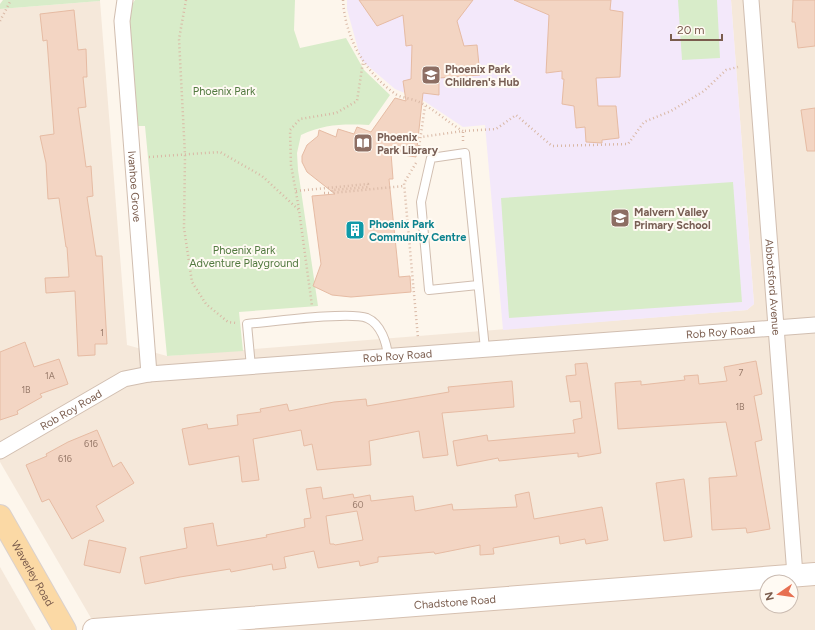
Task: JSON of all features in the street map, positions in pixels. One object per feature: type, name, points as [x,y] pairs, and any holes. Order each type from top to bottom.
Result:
[{"type":"main road","name":"Waverley Road","points":[[0,516],[65,630]]},
{"type":"street","name":"Ivanhoe Grove","points":[[125,0],[122,21],[149,374]]},
{"type":"street","name":"Abbotsford Avenue","points":[[751,0],[776,328],[805,574]]},
{"type":"street","name":"Rob Roy Road","points":[[0,451],[124,379],[149,374],[815,325]]},
{"type":"street","name":"Chadstone Road","points":[[94,630],[805,574]]},
{"type":"lane","points":[[478,285],[429,290],[421,202],[431,158],[465,153],[485,349]]},
{"type":"lane","points":[[251,367],[247,324],[313,318],[358,315],[368,318],[381,331],[387,348],[388,357]]},
{"type":"path","points":[[0,21],[11,0]]},
{"type":"path","points":[[186,0],[179,39],[185,155],[184,228],[192,282],[206,304],[228,322],[247,324]]},
{"type":"path","points":[[343,0],[344,12],[350,36],[362,62],[395,94],[417,101],[462,132],[465,153]]},
{"type":"path","points":[[313,318],[299,210],[291,166],[290,130],[300,119],[336,113],[358,101],[362,62]]},
{"type":"path","points":[[420,136],[496,129],[516,115],[552,146],[628,144],[644,122],[672,111],[704,91],[726,70],[738,67]]},
{"type":"path","points":[[144,157],[220,152],[262,176],[299,210]]},
{"type":"path","points":[[296,191],[368,184],[368,187],[332,190],[332,192]]},
{"type":"path","points":[[324,193],[404,186]]},
{"type":"path","points":[[416,314],[420,354]]},
{"type":"shaded area","name":"Malvern Valley Primary School","points":[[347,0],[731,0],[754,304],[747,310],[503,330],[485,125],[463,127],[424,101],[395,89],[361,60],[347,9]]},
{"type":"shaded area","points":[[731,0],[815,0],[815,630],[98,630],[0,462],[0,9],[100,1],[127,345],[167,356],[747,310],[754,304]]},
{"type":"shaded area","points":[[0,567],[36,630],[0,630]]},
{"type":"green space","points":[[3,0],[100,1],[0,9],[0,4]]},
{"type":"green space","name":"Phoenix Park","points":[[135,0],[295,0],[294,30],[300,48],[346,38],[364,70],[390,95],[369,125],[326,127],[301,135],[297,153],[298,170],[318,306],[239,312],[243,351],[167,356],[145,126],[135,126],[127,12]]},
{"type":"green space","points":[[678,0],[717,0],[720,58],[682,60]]},
{"type":"green space","points":[[733,182],[742,302],[509,318],[501,198]]},
{"type":"building","points":[[359,0],[473,0],[457,21],[464,46],[477,45],[480,75],[439,78],[439,95],[423,93],[416,157],[391,153],[393,179],[389,179],[399,277],[410,276],[411,292],[351,297],[332,295],[313,286],[321,264],[312,196],[335,194],[307,172],[302,162],[302,156],[307,145],[318,136],[319,130],[336,137],[338,129],[354,134],[357,127],[371,132],[395,98],[406,101],[403,81],[411,79],[412,45],[406,46],[403,15],[377,26]]},
{"type":"building","points":[[514,0],[611,0],[610,10],[623,12],[620,77],[596,78],[598,106],[616,106],[619,138],[602,140],[602,143],[586,142],[585,127],[576,128],[574,106],[562,104],[564,79],[562,79],[562,71],[546,73],[549,15]]},
{"type":"building","points":[[793,0],[815,0],[815,46],[798,48],[795,22],[792,22]]},
{"type":"building","points":[[74,10],[78,50],[86,49],[87,77],[83,77],[86,107],[78,108],[86,167],[91,166],[93,196],[87,197],[96,256],[102,256],[107,344],[95,344],[95,355],[78,356],[75,291],[46,293],[45,278],[69,277],[67,247],[59,198],[48,199],[46,163],[40,136],[54,134],[47,40],[43,41],[40,14]]},
{"type":"building","points":[[815,108],[815,151],[807,151],[801,110]]},
{"type":"building","points":[[25,342],[34,367],[59,359],[68,384],[40,394],[42,397],[17,411],[18,414],[0,420],[0,352]]},
{"type":"building","points":[[756,361],[762,394],[754,396],[762,440],[755,442],[770,529],[747,533],[746,528],[712,530],[709,478],[737,476],[726,422],[618,429],[615,383],[641,381],[641,385],[685,380],[684,376],[698,375],[699,384],[727,381],[724,367]]},
{"type":"building","points":[[587,363],[601,453],[578,457],[578,453],[499,461],[498,458],[457,466],[453,441],[487,435],[488,441],[575,433],[573,420],[582,418],[580,401],[570,402],[566,376],[576,375],[575,364]]},
{"type":"building","points":[[512,381],[514,407],[442,413],[448,455],[423,458],[419,431],[369,441],[371,465],[317,470],[312,444],[304,446],[301,430],[253,439],[259,480],[242,482],[239,456],[189,465],[182,429],[207,424],[208,429],[238,425],[237,415],[261,412],[260,409],[287,404],[289,411],[334,402],[366,399],[367,406],[449,392],[448,387]]},
{"type":"building","points":[[97,430],[113,467],[121,462],[134,483],[96,506],[104,521],[72,539],[49,499],[42,502],[26,465],[47,456],[46,454],[68,442]]},
{"type":"building","points":[[684,479],[692,537],[664,541],[656,483]]},
{"type":"building","points":[[321,487],[323,499],[353,494],[354,498],[370,495],[371,501],[413,496],[415,511],[452,504],[453,510],[517,507],[515,495],[529,492],[534,519],[602,507],[608,540],[586,544],[585,539],[560,544],[559,536],[493,548],[494,554],[480,555],[480,545],[435,554],[434,552],[378,557],[378,562],[360,566],[359,561],[318,568],[314,551],[284,557],[286,568],[273,570],[272,564],[231,572],[230,569],[145,584],[140,557],[187,548],[184,528],[213,523],[217,546],[267,537],[266,535],[305,527],[304,519],[311,518],[306,489]],"holes":[[[357,511],[363,540],[335,545],[330,544],[326,516]]]},
{"type":"building","points":[[89,540],[126,548],[120,573],[84,565]]},
{"type":"place","name":"Phoenix Park Children's Hub","points":[[431,75]]},
{"type":"place","name":"Phoenix Park Library","points":[[363,143]]},
{"type":"place","name":"Malvern Valley Primary School","points":[[620,218]]},
{"type":"place","name":"Phoenix Park Community Centre","points":[[355,230]]},
{"type":"park label","name":"Phoenix Park Adventure Playground","points":[[244,256]]}]
